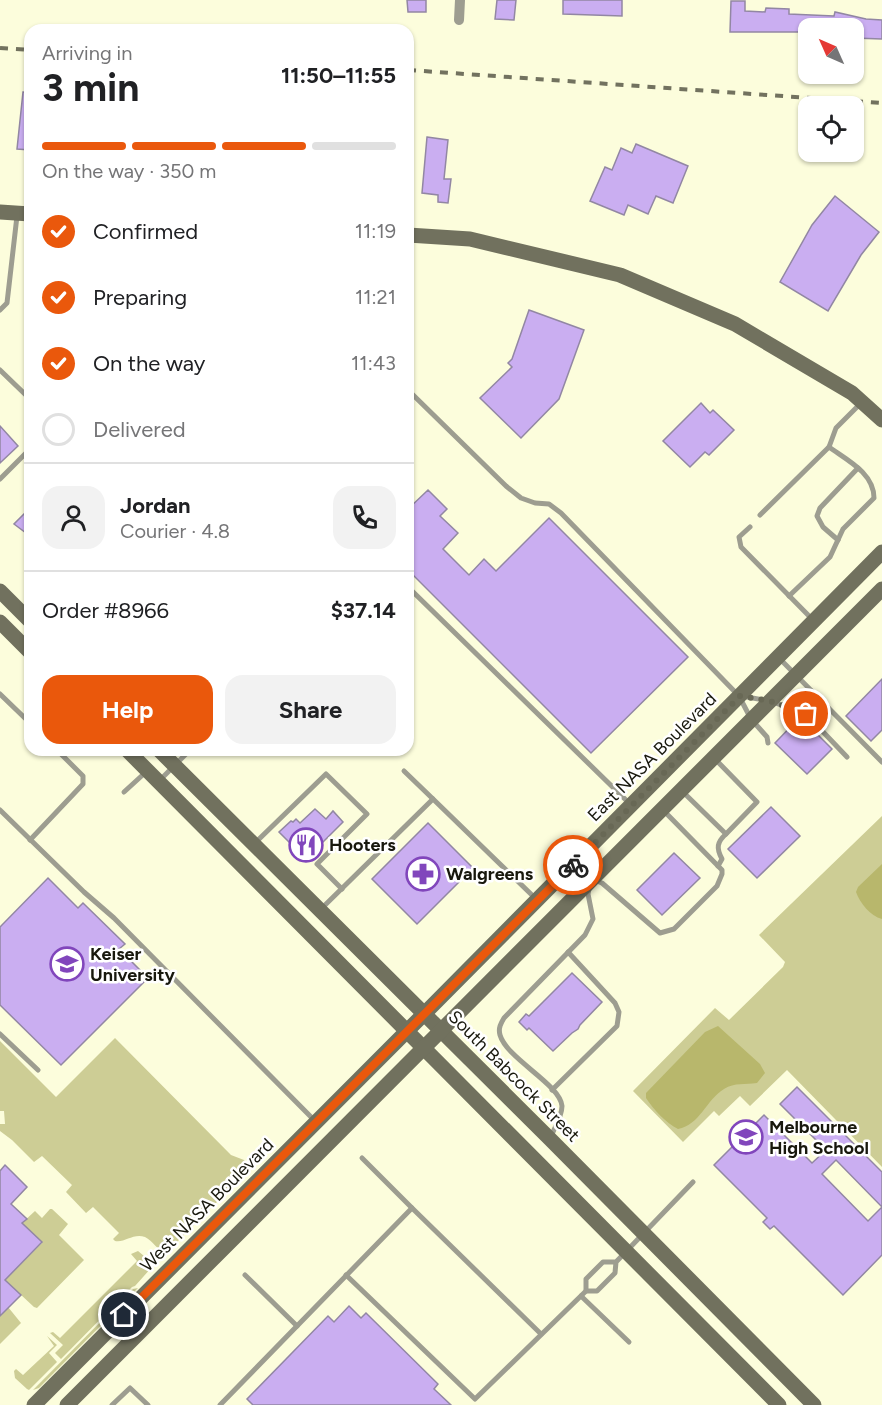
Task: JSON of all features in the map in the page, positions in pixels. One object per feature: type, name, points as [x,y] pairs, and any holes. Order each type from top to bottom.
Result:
[{"type":"main road","points":[[0,212],[24,214]]},
{"type":"main road","points":[[414,236],[470,239],[620,275],[735,324],[852,393],[882,420]]},
{"type":"main road","name":"East NASA Boulevard","points":[[424,1014],[882,552]]},
{"type":"main road","points":[[0,591],[24,615]]},
{"type":"main road","points":[[67,1405],[751,719],[880,593]]},
{"type":"main road","points":[[0,623],[24,646]]},
{"type":"main road","points":[[133,756],[423,1048],[621,1257],[779,1405]]},
{"type":"main road","name":"South Babcock Street","points":[[165,756],[814,1405]]},
{"type":"main road","points":[[407,1032],[424,1014]]},
{"type":"main road","name":"West NASA Boulevard","points":[[34,1405],[407,1032]]},
{"type":"street","points":[[459,20],[460,0]]},
{"type":"street","points":[[0,623],[17,608]]},
{"type":"lane","points":[[0,310],[7,303],[24,214]]},
{"type":"lane","points":[[0,370],[24,393]]},
{"type":"lane","points":[[414,396],[520,498],[535,503],[549,504],[561,513],[740,696],[751,719],[763,731],[768,743]]},
{"type":"lane","points":[[760,515],[829,447],[836,429],[862,402]]},
{"type":"lane","points":[[789,596],[830,557],[843,529],[874,498],[874,487],[867,475],[829,447]]},
{"type":"lane","points":[[0,479],[24,455]]},
{"type":"lane","points":[[838,540],[823,527],[817,516],[820,508],[858,468]]},
{"type":"lane","points":[[750,526],[740,537],[741,547],[814,621]]},
{"type":"lane","points":[[414,594],[631,806]]},
{"type":"lane","points":[[778,657],[882,762]]},
{"type":"lane","points":[[0,694],[24,717]]},
{"type":"lane","points":[[740,696],[770,701],[806,714],[847,757]]},
{"type":"lane","points":[[30,840],[83,784],[83,776],[63,756]]},
{"type":"lane","points":[[158,782],[184,756]]},
{"type":"lane","points":[[713,757],[757,802],[719,840],[717,851],[722,859],[718,866]]},
{"type":"lane","points":[[124,792],[147,770]]},
{"type":"lane","points":[[404,771],[537,900]]},
{"type":"lane","points":[[254,844],[326,774],[367,814],[317,864],[342,889]]},
{"type":"lane","points":[[681,790],[726,834]]},
{"type":"lane","points":[[320,910],[433,799]]},
{"type":"lane","points":[[574,863],[591,879],[602,883],[660,933],[674,929],[717,886],[722,870],[662,809]]},
{"type":"lane","points":[[0,810],[114,918],[316,1123]]},
{"type":"lane","points":[[549,1138],[562,1106],[556,1094],[505,1046],[499,1027],[504,1018],[585,935],[593,919],[588,894],[591,879]]},
{"type":"lane","points":[[552,1090],[617,1026],[619,1012],[615,1003],[568,952]]},
{"type":"lane","points":[[0,1034],[38,1070]]},
{"type":"lane","points":[[362,1158],[541,1334]]},
{"type":"lane","points":[[583,1293],[597,1291],[615,1272],[621,1257],[693,1182]]},
{"type":"lane","points":[[220,1405],[412,1208]]},
{"type":"lane","points":[[346,1275],[475,1399],[583,1293],[586,1279],[603,1262],[621,1257]]},
{"type":"lane","points":[[245,1275],[297,1326]]},
{"type":"lane","points":[[583,1293],[629,1342]]},
{"type":"lane","points":[[112,1405],[130,1388],[148,1405]]},
{"type":"green space","points":[[882,816],[882,1167],[787,1070],[750,1106],[740,1096],[719,1116],[714,1111],[683,1142],[633,1091],[715,1008],[729,1020],[783,967],[785,962],[759,935]]},
{"type":"green space","points":[[115,1038],[231,1155],[244,1160],[252,1167],[166,1253],[141,1236],[115,1241],[113,1239],[119,1233],[93,1207],[86,1213],[66,1192],[72,1185],[42,1156],[34,1162],[0,1131],[0,1124],[5,1124],[4,1111],[0,1111],[0,1041],[56,1097]]},
{"type":"green space","points":[[50,1209],[68,1224],[59,1235],[84,1260],[37,1308],[5,1280],[42,1243],[22,1223],[35,1211],[42,1218]]},
{"type":"green space","points":[[138,1251],[150,1261],[152,1267],[61,1359],[55,1353],[63,1345],[50,1333],[53,1332],[60,1338],[137,1261],[131,1254]]},
{"type":"green space","points":[[138,1288],[39,1388],[33,1390],[133,1289]]},
{"type":"green space","points":[[8,1307],[21,1323],[0,1344],[0,1316]]},
{"type":"green space","points":[[47,1336],[57,1345],[49,1353],[57,1362],[29,1390],[15,1378],[14,1371],[16,1369],[23,1375],[54,1346]]},
{"type":"shaded area","points":[[882,864],[882,919],[873,915],[866,908],[856,892],[858,887]]},
{"type":"shaded area","points":[[718,1026],[760,1064],[765,1073],[757,1083],[724,1089],[712,1099],[692,1123],[678,1129],[656,1111],[646,1098],[646,1093],[705,1032]]},
{"type":"building","points":[[407,0],[426,0],[426,12],[408,12]]},
{"type":"building","points":[[497,0],[516,0],[514,20],[495,19]]},
{"type":"building","points":[[563,0],[622,0],[622,16],[563,14]]},
{"type":"building","points":[[731,1],[745,1],[745,11],[765,12],[766,8],[789,9],[789,14],[834,16],[835,12],[862,18],[798,18],[798,32],[730,32]]},
{"type":"building","points":[[864,19],[882,20],[882,39],[864,38]]},
{"type":"building","points":[[23,92],[24,150],[17,149]]},
{"type":"building","points":[[427,137],[448,140],[444,179],[451,179],[448,203],[438,202],[438,195],[422,193]]},
{"type":"building","points":[[636,144],[688,166],[673,203],[656,196],[648,214],[628,205],[624,215],[590,201],[605,167],[612,170],[621,148],[632,153]]},
{"type":"building","points":[[835,196],[879,232],[861,255],[828,311],[780,282],[812,225]]},
{"type":"building","points":[[529,310],[584,330],[559,399],[521,438],[480,398],[512,367],[508,363],[512,359]]},
{"type":"building","points":[[701,403],[710,413],[713,410],[734,430],[709,455],[705,452],[690,467],[663,441]]},
{"type":"building","points":[[0,426],[18,446],[0,463]]},
{"type":"building","points":[[428,490],[447,509],[440,516],[458,533],[443,549],[469,575],[484,559],[496,571],[549,518],[688,657],[591,753],[414,576],[414,503]]},
{"type":"building","points":[[24,514],[24,532],[14,524]]},
{"type":"building","points":[[882,679],[882,730],[871,741],[846,716]]},
{"type":"building","points":[[800,717],[832,749],[807,774],[775,743]]},
{"type":"building","points":[[771,807],[800,836],[757,878],[728,849]]},
{"type":"building","name":"Hooters","points":[[315,809],[326,819],[333,811],[343,822],[306,859],[279,832],[291,821],[296,819],[300,823]]},
{"type":"building","name":"Walgreens","points":[[428,823],[473,868],[417,924],[372,879]]},
{"type":"building","points":[[674,853],[700,878],[662,915],[637,890]]},
{"type":"building","name":"Keiser University","points":[[48,878],[78,908],[83,903],[125,944],[119,949],[148,978],[61,1065],[0,1005],[0,927]]},
{"type":"building","points":[[572,973],[602,1002],[578,1029],[553,1051],[529,1028],[527,1030],[519,1022],[526,1014],[529,1016]]},
{"type":"building","points":[[797,1087],[882,1172],[882,1207],[882,1255],[843,1295],[774,1226],[770,1229],[763,1222],[767,1218],[714,1165],[764,1115],[812,1163],[826,1150],[780,1104]],"holes":[[[836,1160],[882,1207],[868,1221],[822,1174]]]},
{"type":"building","points":[[5,1165],[27,1187],[11,1204],[27,1219],[22,1223],[42,1242],[5,1280],[21,1295],[0,1316],[0,1171]]},
{"type":"building","points":[[349,1306],[361,1318],[366,1313],[438,1384],[434,1389],[451,1405],[253,1405],[247,1399],[328,1316],[334,1322]]},
{"type":"railway","points":[[0,48],[24,50]]},
{"type":"railway","points":[[414,70],[882,103]]},
{"type":"way so far","points":[[573,865],[740,696],[770,701],[806,714]]},
{"type":"place","name":"Hooters","points":[[306,845]]},
{"type":"place","name":"Walgreens","points":[[423,874]]},
{"type":"place","name":"Keiser University","points":[[67,964]]},
{"type":"place","name":"Melbourne High School","points":[[746,1137]]},
{"type":"route","points":[[124,1315],[573,865]]}]
